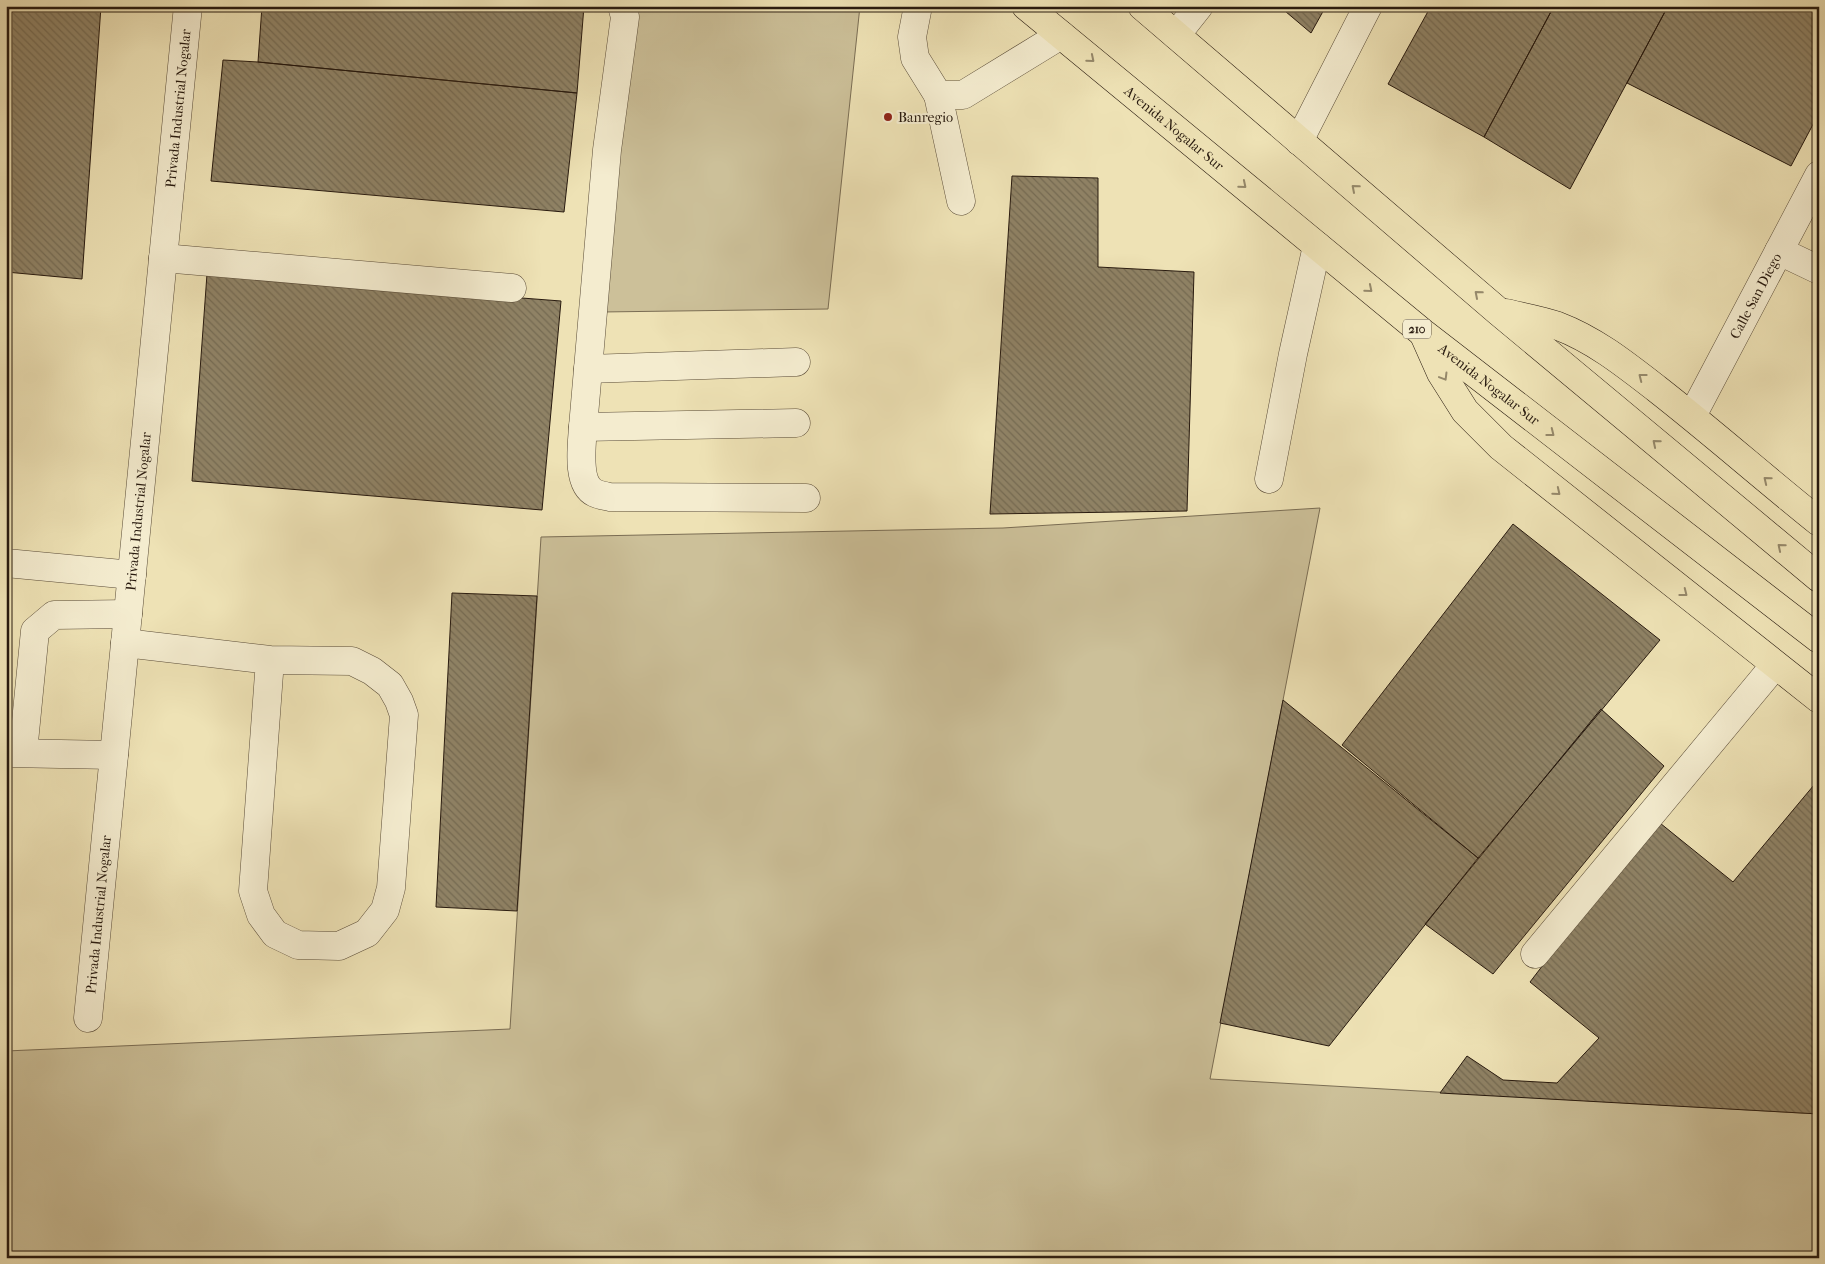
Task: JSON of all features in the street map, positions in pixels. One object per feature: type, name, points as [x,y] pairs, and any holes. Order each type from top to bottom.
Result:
[{"type":"highway","name":"Avenida Nogalar Sur","points":[[1026,6],[1423,334],[1819,639]]},
{"type":"highway","points":[[1142,6],[1499,312],[1819,578]]},
{"type":"highway","points":[[1499,312],[1557,326],[1591,341],[1621,361],[1692,416],[1819,522]]},
{"type":"highway","points":[[1423,334],[1441,373],[1465,412],[1501,447],[1819,700]]},
{"type":"street","name":"Privada Industrial Nogalar","points":[[88,1018],[188,6]]},
{"type":"street","points":[[622,6],[625,17],[607,150],[583,427],[582,467],[584,483],[594,493],[610,497],[806,498]]},
{"type":"street","points":[[918,6],[912,37],[915,58],[938,95],[961,201]]},
{"type":"street","points":[[1176,35],[1199,6]]},
{"type":"street","points":[[1299,141],[1368,6]]},
{"type":"street","points":[[938,95],[963,95],[1062,35]]},
{"type":"street","name":"Calle San Diego","points":[[1692,416],[1819,175]]},
{"type":"street","points":[[1269,479],[1292,354],[1317,246]]},
{"type":"street","points":[[1779,251],[1819,270]]},
{"type":"street","points":[[163,258],[512,288]]},
{"type":"street","points":[[588,369],[796,362]]},
{"type":"street","points":[[583,427],[796,423]]},
{"type":"street","points":[[6,564],[132,575]]},
{"type":"street","points":[[114,755],[14,753],[36,631],[54,615],[128,614]]},
{"type":"street","points":[[125,643],[270,660],[352,661],[372,671],[390,685],[404,715],[391,888],[385,910],[367,933],[339,946],[298,945],[275,934],[261,915],[253,891],[270,660]]},
{"type":"street","points":[[1535,954],[1775,665]]},
{"type":"shaded area","points":[[634,6],[860,6],[828,309],[601,312]]},
{"type":"shaded area","points":[[1320,508],[1210,1079],[1819,1114],[1819,1258],[6,1258],[6,1051],[510,1029],[541,537],[1003,528]]},
{"type":"building","points":[[6,6],[101,6],[82,279],[6,272]]},
{"type":"building","points":[[262,6],[584,6],[577,93],[258,62]]},
{"type":"building","points":[[1279,6],[1326,6],[1311,33]]},
{"type":"building","points":[[1431,6],[1554,6],[1484,137],[1388,84]]},
{"type":"building","points":[[1554,6],[1668,6],[1570,189],[1484,137]]},
{"type":"building","points":[[1668,6],[1819,6],[1819,113],[1791,166],[1627,83]]},
{"type":"building","points":[[223,60],[577,93],[564,212],[211,181]]},
{"type":"building","points":[[1012,176],[1098,178],[1098,267],[1194,272],[1187,511],[990,514]]},
{"type":"building","points":[[207,274],[561,301],[542,510],[192,481]]},
{"type":"building","points":[[1513,524],[1660,640],[1478,858],[1342,745]]},
{"type":"building","points":[[452,593],[537,596],[517,911],[436,907]]},
{"type":"building","points":[[1283,700],[1478,858],[1329,1046],[1220,1023]]},
{"type":"building","points":[[1601,709],[1664,766],[1493,974],[1425,924]]},
{"type":"building","points":[[1819,779],[1819,1114],[1440,1093],[1467,1056],[1503,1080],[1557,1083],[1599,1038],[1530,982],[1655,819],[1733,882]]},
{"type":"place","name":"Banregio","points":[[888,117]]}]
